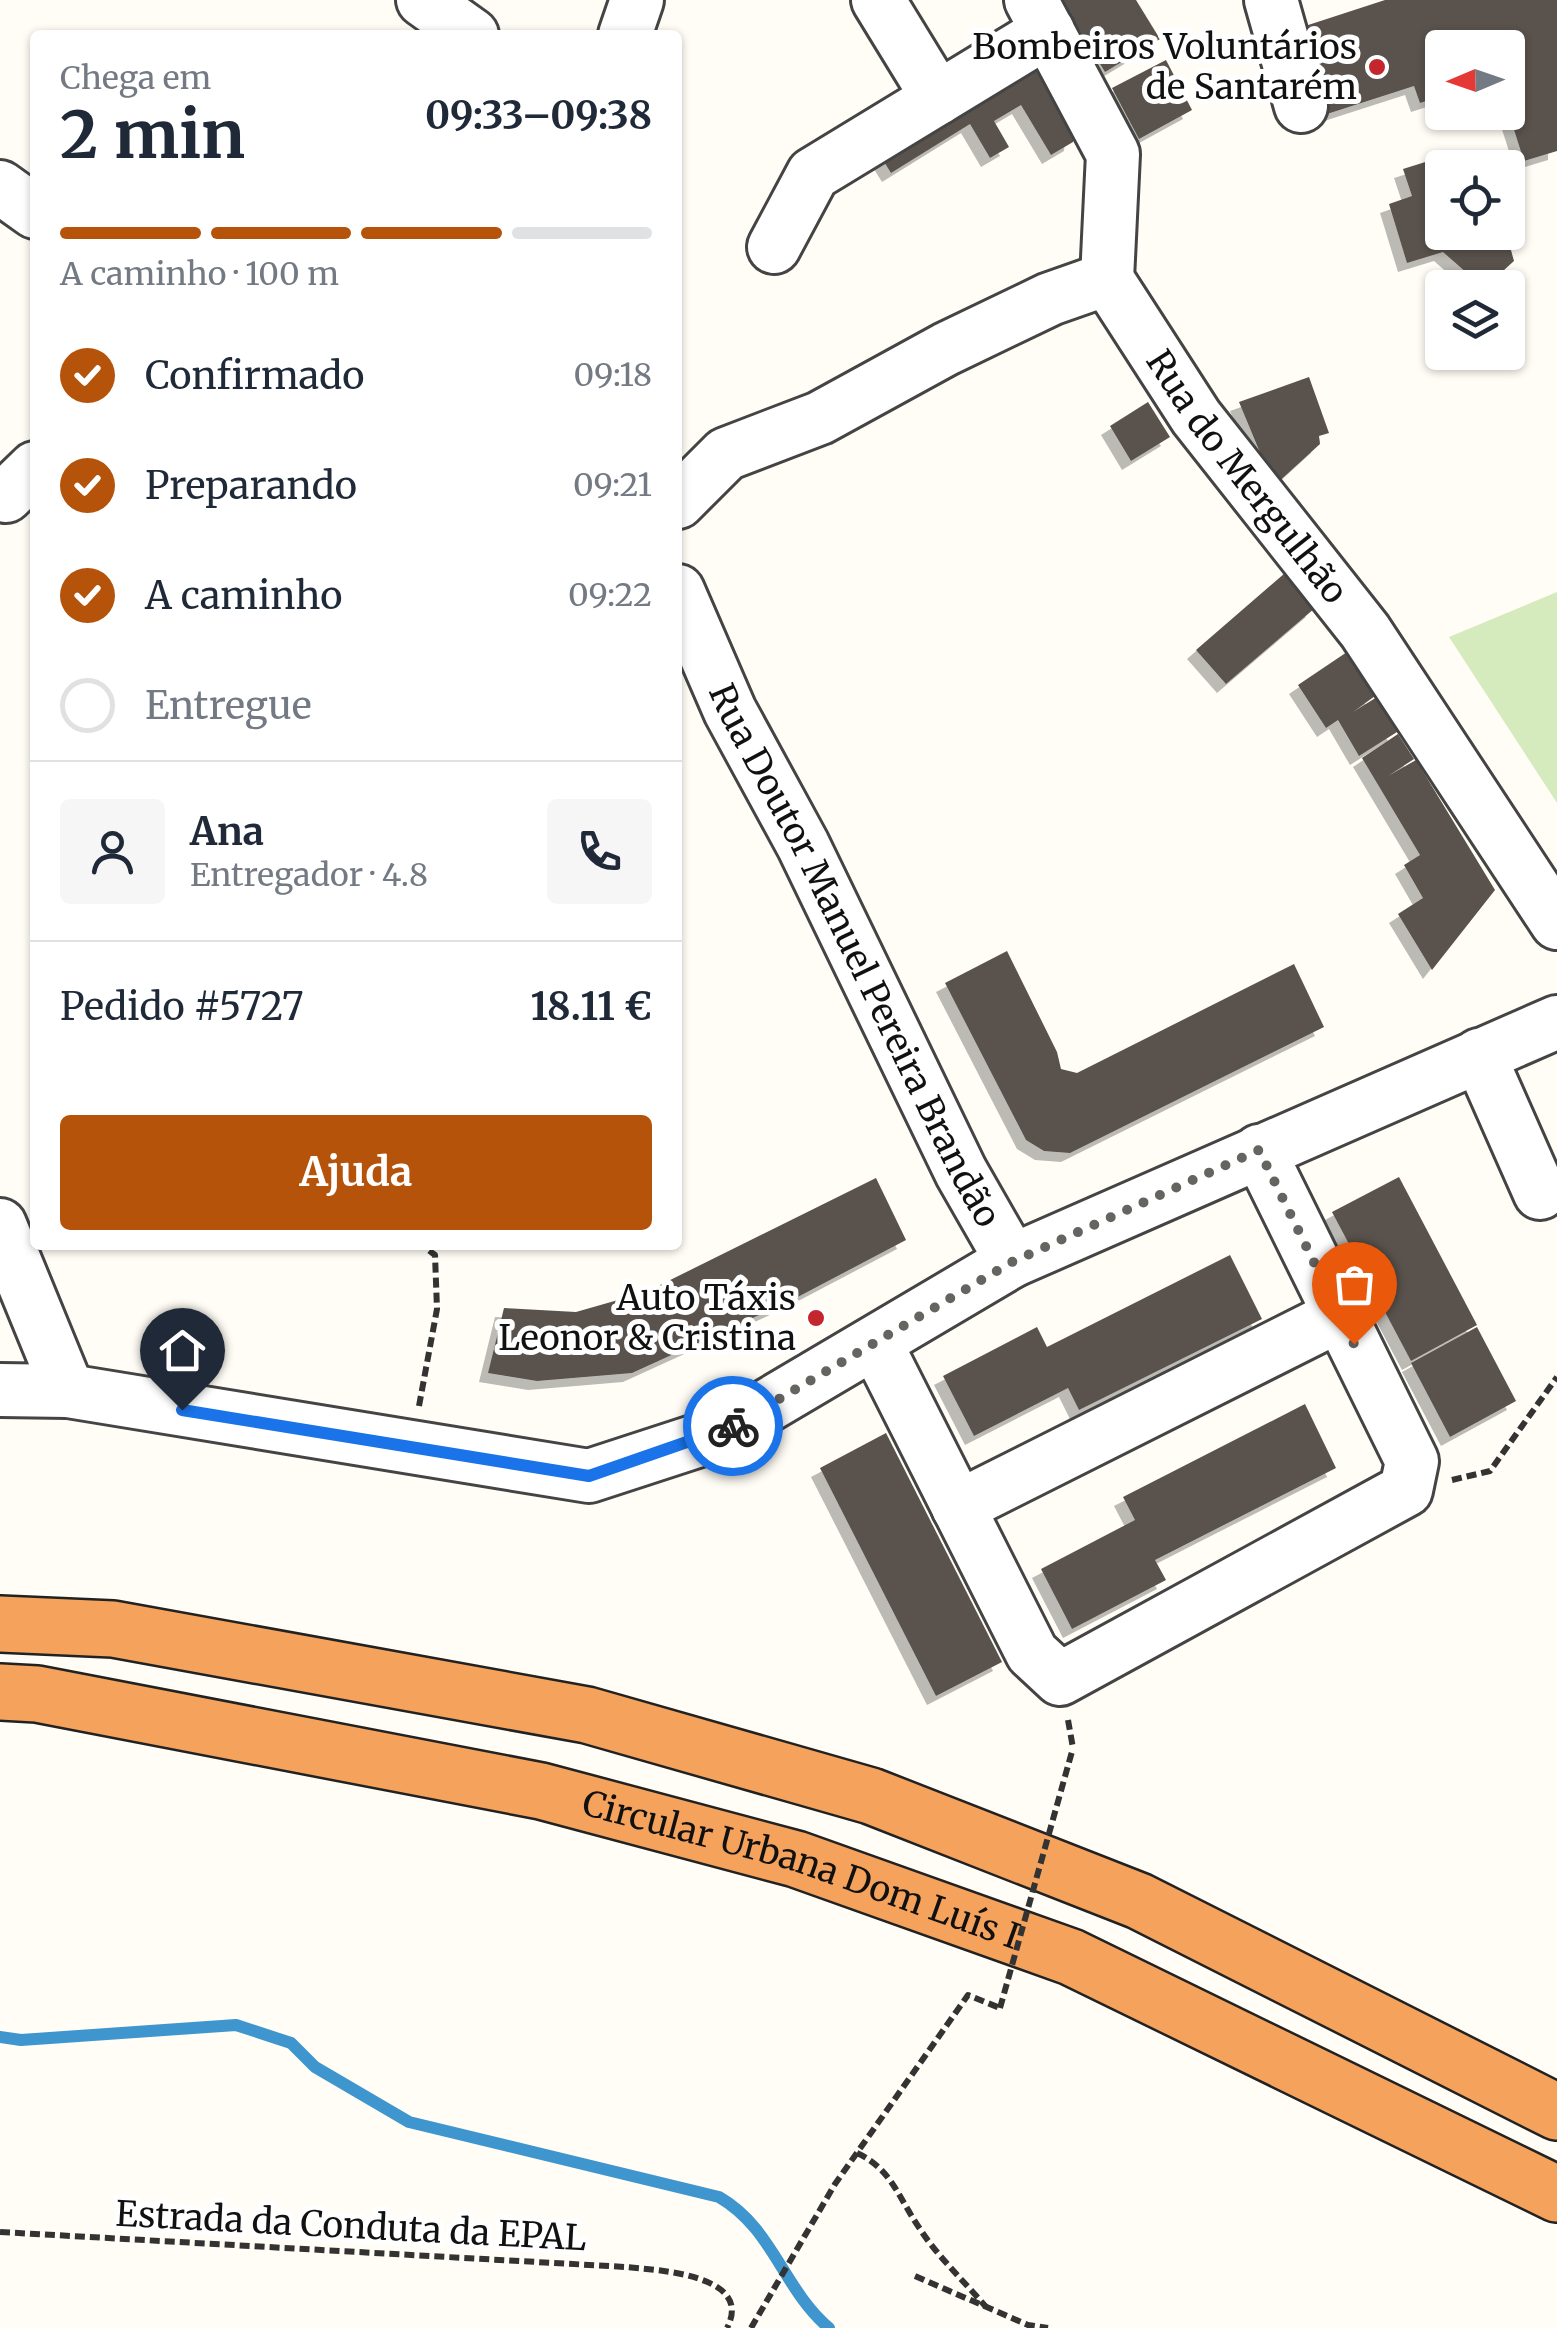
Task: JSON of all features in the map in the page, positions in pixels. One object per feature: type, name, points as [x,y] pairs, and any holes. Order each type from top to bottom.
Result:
[{"type":"highway","points":[[0,1597],[113,1630],[587,1715],[871,1796],[1139,1901],[1557,2112]]},
{"type":"highway","points":[[0,1624],[113,1630]]},
{"type":"highway","name":"Circular Urbana Dom Luís I","points":[[12,1696],[542,1791],[796,1860],[1071,1957],[1557,2194]]},
{"type":"street","points":[[422,0],[465,30]]},
{"type":"street","points":[[628,30],[637,0]]},
{"type":"street","points":[[878,0],[938,98]]},
{"type":"street","points":[[1271,0],[1301,106]]},
{"type":"street","points":[[682,498],[726,454],[820,418],[946,348],[1050,299],[1107,279],[1113,154],[1040,15],[938,98],[813,174],[774,247]]},
{"type":"street","points":[[0,187],[30,208]]},
{"type":"street","name":"Rua do Mergulhão","points":[[1107,279],[1196,418],[1365,631],[1557,923]]},
{"type":"street","name":"Rua Doutor Manuel Pereira Brandão","points":[[682,600],[730,711],[803,845],[961,1172],[1012,1262]]},
{"type":"street","points":[[0,1390],[68,1390],[589,1476],[720,1433],[1012,1262],[1557,1022]]},
{"type":"street","points":[[1478,1055],[1540,1193]]},
{"type":"street","points":[[876,1344],[1032,1653],[1060,1678],[1406,1490],[1412,1461],[1259,1150]]},
{"type":"street","points":[[0,1226],[68,1390]]},
{"type":"street","points":[[958,1507],[1340,1315]]},
{"type":"path","points":[[411,1449],[437,1309],[435,1256],[428,1250]]},
{"type":"path","points":[[1406,1490],[1490,1471],[1557,1378]]},
{"type":"path","points":[[751,2328],[835,2184],[968,1995],[1000,2008],[1072,1748]]},
{"type":"path","points":[[857,2153],[875,2161],[890,2177],[921,2232],[986,2308]]},
{"type":"path","name":"Estrada da Conduta da EPAL","points":[[0,2232],[626,2266],[699,2275],[730,2304],[732,2318],[727,2328]]},
{"type":"path","points":[[915,2276],[986,2308],[1048,2328]]},
{"type":"green space","points":[[1557,592],[1557,803],[1449,637]]},
{"type":"building","points":[[1061,0],[1136,0],[1160,39],[1105,72]]},
{"type":"building","name":"Bombeiros Voluntários de Santarém","points":[[1385,0],[1557,0],[1557,151],[1525,161],[1525,150],[1520,150],[1514,130],[1525,130],[1525,30],[1425,30],[1425,101],[1420,103],[1414,86],[1327,114],[1299,28]]},
{"type":"building","points":[[1038,46],[1076,111],[1073,142],[1051,155],[1021,105],[994,121],[1009,147],[990,158],[970,124],[891,173],[873,144]]},
{"type":"building","points":[[1166,60],[1192,110],[1139,139],[1112,88]]},
{"type":"building","points":[[1425,162],[1425,250],[1511,250],[1514,261],[1504,270],[1464,270],[1443,252],[1407,263],[1389,204],[1412,196],[1403,169]]},
{"type":"building","points":[[1309,377],[1329,433],[1319,436],[1320,444],[1274,486],[1239,402]]},
{"type":"building","points":[[1148,402],[1170,437],[1131,461],[1110,426]]},
{"type":"building","points":[[1285,573],[1315,608],[1226,684],[1196,650]]},
{"type":"building","points":[[1347,652],[1375,696],[1353,712],[1377,697],[1397,732],[1359,756],[1338,720],[1326,728],[1298,685]]},
{"type":"building","points":[[1398,734],[1414,759],[1388,776],[1416,760],[1495,890],[1432,970],[1398,914],[1423,898],[1404,865],[1420,855],[1362,758]]},
{"type":"building","points":[[1007,951],[1057,1052],[1061,1069],[1077,1073],[1294,964],[1324,1027],[1070,1153],[1044,1151],[1026,1140],[945,983]]},
{"type":"building","points":[[1399,1177],[1477,1325],[1411,1361],[1332,1212]]},
{"type":"building","points":[[876,1178],[906,1240],[792,1300],[632,1373],[537,1381],[488,1373],[504,1308],[576,1312],[646,1292]]},
{"type":"building","points":[[1230,1255],[1262,1319],[1079,1410],[1068,1388],[974,1436],[943,1376],[1037,1327],[1047,1347]]},
{"type":"building","points":[[1477,1327],[1516,1401],[1450,1437],[1411,1363]]},
{"type":"building","points":[[1305,1404],[1336,1468],[1155,1560],[1166,1580],[1072,1629],[1041,1569],[1135,1520],[1123,1497]]},
{"type":"building","points":[[886,1433],[1002,1662],[936,1696],[820,1468]]},
{"type":"waterway","points":[[0,2037],[21,2040],[236,2025],[291,2043],[315,2067],[409,2122],[719,2197],[752,2225],[800,2295],[829,2328]]},
{"type":"way so far","points":[[733,1426],[1012,1262],[1259,1150],[1354,1344]]},
{"type":"place","name":"Bombeiros Voluntários de Santarém","points":[[1377,67]]},
{"type":"place","name":"Auto Táxis Leonor & Cristina","points":[[816,1318]]},
{"type":"route","points":[[182,1410],[589,1476],[733,1426]]}]
